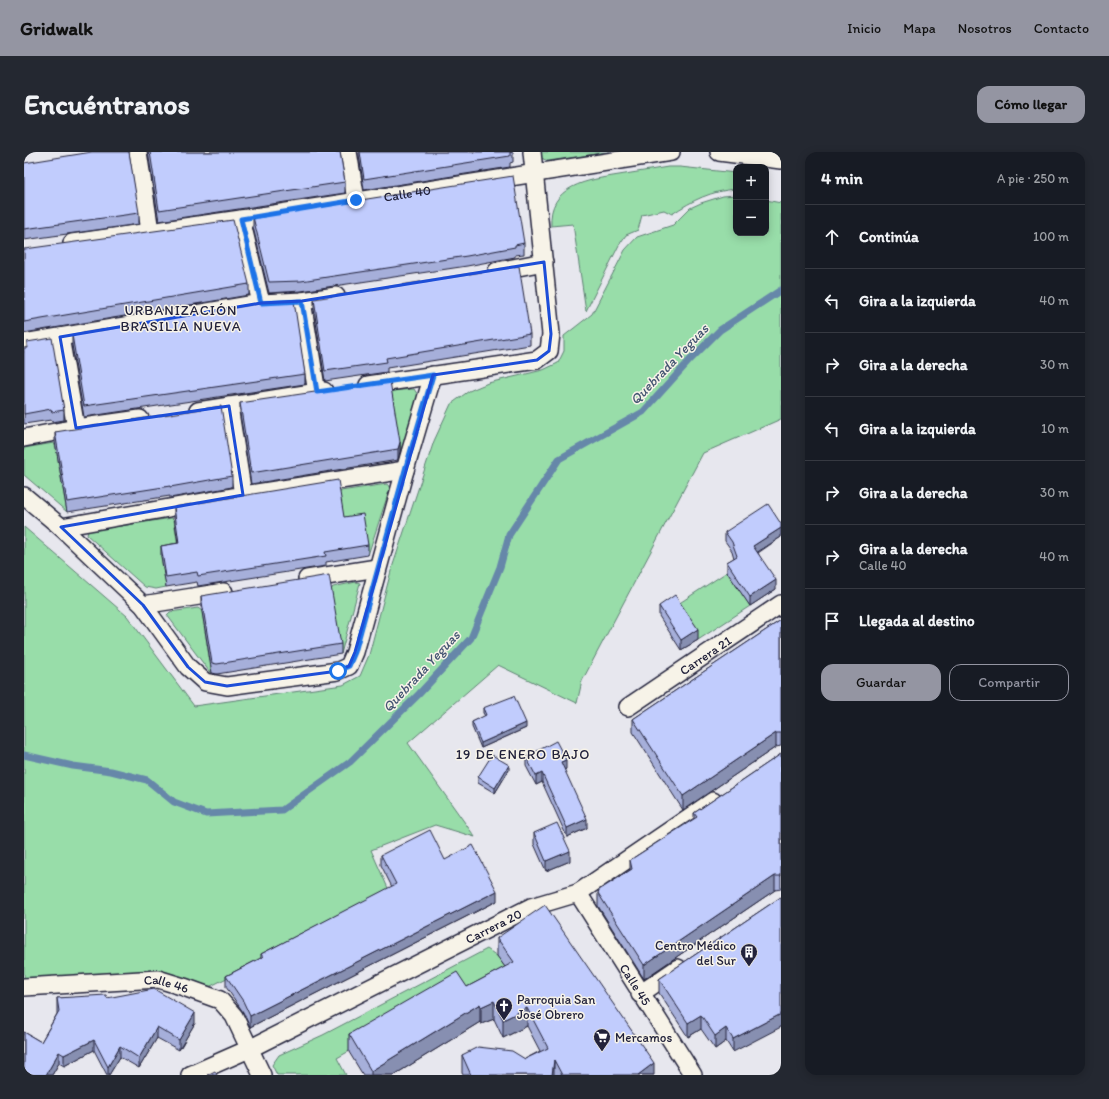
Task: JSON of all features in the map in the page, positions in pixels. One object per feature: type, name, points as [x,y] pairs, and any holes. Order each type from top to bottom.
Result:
[{"type":"street","points":[[138,152],[150,231]]},
{"type":"street","points":[[348,152],[356,200]]},
{"type":"street","points":[[181,413],[537,360],[548,351],[550,334],[532,152]]},
{"type":"street","name":"Calle 40","points":[[55,246],[241,219],[671,152]]},
{"type":"street","points":[[719,152],[781,160]]},
{"type":"street","points":[[241,219],[261,303]]},
{"type":"street","points":[[484,273],[544,262]]},
{"type":"street","points":[[24,343],[261,303],[302,301],[348,294]]},
{"type":"street","points":[[302,301],[317,392]]},
{"type":"street","points":[[60,337],[76,428]]},
{"type":"street","points":[[24,496],[61,527],[143,605],[188,667],[205,682],[227,686],[338,671],[349,666],[355,652],[377,568],[433,375]]},
{"type":"street","points":[[229,406],[243,495]]},
{"type":"street","points":[[24,438],[76,428],[159,416]]},
{"type":"street","points":[[61,527],[243,495],[405,470]]},
{"type":"street","points":[[291,582],[377,568]]},
{"type":"street","points":[[143,605],[237,590]]},
{"type":"street","name":"Carrera 21","points":[[628,707],[781,604]]},
{"type":"street","name":"Carrera 20","points":[[190,1075],[249,1049],[531,907],[578,893],[729,790]]},
{"type":"street","name":"Calle 45","points":[[578,893],[640,994],[693,1075]]},
{"type":"street","points":[[640,994],[692,959]]},
{"type":"street","name":"Calle 46","points":[[24,987],[158,979],[220,1000],[234,1016],[262,1075]]},
{"type":"highlighted area","points":[[544,262],[551,334],[549,351],[537,360],[433,375],[355,652],[349,666],[338,671],[227,686],[205,682],[188,667],[143,605],[61,527],[243,495],[229,406],[76,428],[60,337],[261,303],[302,301]]},
{"type":"green space","points":[[541,152],[610,152],[548,161],[541,158]]},
{"type":"green space","points":[[668,167],[680,167],[733,173],[733,189],[702,197],[687,204],[672,214],[664,210],[642,215],[638,230],[626,235],[619,245],[586,311],[573,224],[551,226],[552,212],[556,201],[563,193],[572,187],[595,179]]},
{"type":"green space","points":[[733,195],[733,236],[769,236],[769,201],[781,203],[781,419],[703,453],[582,681],[577,703],[498,665],[408,743],[475,837],[435,825],[371,850],[391,895],[203,990],[187,979],[156,970],[24,979],[24,527],[127,616],[194,706],[343,685],[360,676],[369,655],[391,571],[434,441],[451,404],[469,391],[488,383],[543,370],[558,363],[564,351],[564,336],[592,314],[625,250],[637,237],[673,225],[690,208],[723,196]]},
{"type":"green space","points":[[414,389],[419,397],[401,459],[391,391]]},
{"type":"green space","points":[[54,443],[67,512],[24,475],[24,448]]},
{"type":"green space","points":[[387,484],[390,488],[368,555],[363,524],[344,527],[339,494],[341,491]]},
{"type":"green space","points":[[172,518],[174,520],[179,553],[161,556],[166,587],[156,589],[145,587],[87,535],[88,531]]},
{"type":"green space","points":[[727,572],[750,606],[698,640],[675,606]]},
{"type":"green space","points":[[356,582],[360,583],[341,654],[330,591],[333,587]]},
{"type":"green space","points":[[198,608],[202,611],[212,675],[167,615],[170,612]]},
{"type":"green space","points":[[487,949],[497,956],[505,967],[459,993],[457,990],[337,1058],[346,1075],[277,1075],[272,1065],[279,1055],[323,1035]]},
{"type":"building","points":[[92,152],[129,152],[139,213],[24,229],[24,163]]},
{"type":"building","points":[[150,152],[340,152],[345,182],[159,210]]},
{"type":"building","points":[[360,152],[510,152],[510,156],[364,179]]},
{"type":"building","points":[[513,176],[524,243],[515,245],[515,247],[467,256],[301,281],[269,282],[253,217]]},
{"type":"building","points":[[233,220],[249,284],[24,322],[24,249]]},
{"type":"building","points":[[519,266],[530,334],[386,358],[387,362],[325,371],[314,299]]},
{"type":"building","points":[[294,301],[305,374],[84,406],[72,335],[262,303]]},
{"type":"building","points":[[52,338],[64,410],[52,412],[51,409],[24,414],[24,348],[28,348],[27,342]]},
{"type":"building","points":[[390,381],[400,442],[398,449],[251,473],[240,403]]},
{"type":"building","points":[[221,406],[232,476],[170,487],[67,502],[55,432]]},
{"type":"building","points":[[338,480],[344,517],[363,514],[368,545],[325,552],[326,556],[198,576],[197,572],[166,577],[161,546],[179,543],[174,507]]},
{"type":"building","points":[[768,504],[781,524],[781,528],[753,546],[776,580],[750,597],[727,562],[737,556],[732,542],[725,532]]},
{"type":"building","points":[[329,575],[341,644],[217,664],[212,663],[201,596]]},
{"type":"building","points":[[675,595],[698,629],[681,640],[659,606]]},
{"type":"building","points":[[781,620],[781,733],[776,733],[683,796],[633,719]]},
{"type":"building","points":[[514,696],[526,723],[481,743],[472,722],[486,715],[483,708]]},
{"type":"building","points":[[556,741],[566,760],[561,762],[587,819],[567,828],[542,773],[536,776],[526,757]]},
{"type":"building","points":[[781,754],[781,876],[775,876],[644,965],[598,893],[599,890],[632,869],[630,860],[697,817],[694,813]]},
{"type":"building","points":[[492,755],[509,765],[495,788],[478,777]]},
{"type":"building","points":[[557,823],[570,851],[546,861],[534,833]]},
{"type":"building","points":[[430,830],[445,860],[473,845],[497,891],[250,1016],[243,1001],[226,976],[263,957],[261,954],[396,884],[381,855]]},
{"type":"building","name":"Centro Médico del Sur","points":[[781,897],[781,1014],[733,1039],[726,1028],[715,1036],[701,1015],[688,1023],[659,979]]},
{"type":"building","points":[[545,905],[654,1063],[638,1075],[562,1075],[554,1060],[552,1075],[471,1075],[462,1055],[478,1047],[512,1051],[525,1059],[548,1048],[527,1008],[503,1020],[494,1001],[481,1007],[480,1004],[371,1071],[349,1034],[457,972],[467,987],[514,962],[497,938]]},
{"type":"building","points":[[154,989],[195,1013],[179,1040],[157,1027],[139,1058],[120,1046],[108,1067],[94,1040],[64,1055],[59,1052],[46,1075],[27,1075],[24,1073],[24,1032],[41,1042],[59,1011],[57,998],[106,995],[107,998]]},
{"type":"building","points":[[215,1071],[217,1075],[207,1075]]},
{"type":"waterway","name":"Quebrada Yeguas","points":[[24,755],[73,766],[111,771],[147,780],[174,802],[206,814],[282,810],[350,762],[419,694],[471,638],[500,567],[509,535],[559,459],[643,412],[690,360],[720,330],[781,290]]},
{"type":"place","name":"Centro Médico del Sur","points":[[749,967]]},
{"type":"place","name":"Parroquia San José Obrero","points":[[504,1021]]},
{"type":"place","name":"Mercamos","points":[[602,1052]]},
{"type":"district","name":"URBANIZACIÓN BRASILIA NUEVA","points":[[181,318]]},
{"type":"district","name":"19 DE ENERO BAJO","points":[[523,754]]},
{"type":"route","points":[[338,671],[349,666],[355,652],[377,568],[433,375],[317,392],[302,301],[261,303],[241,219],[356,200]]}]
